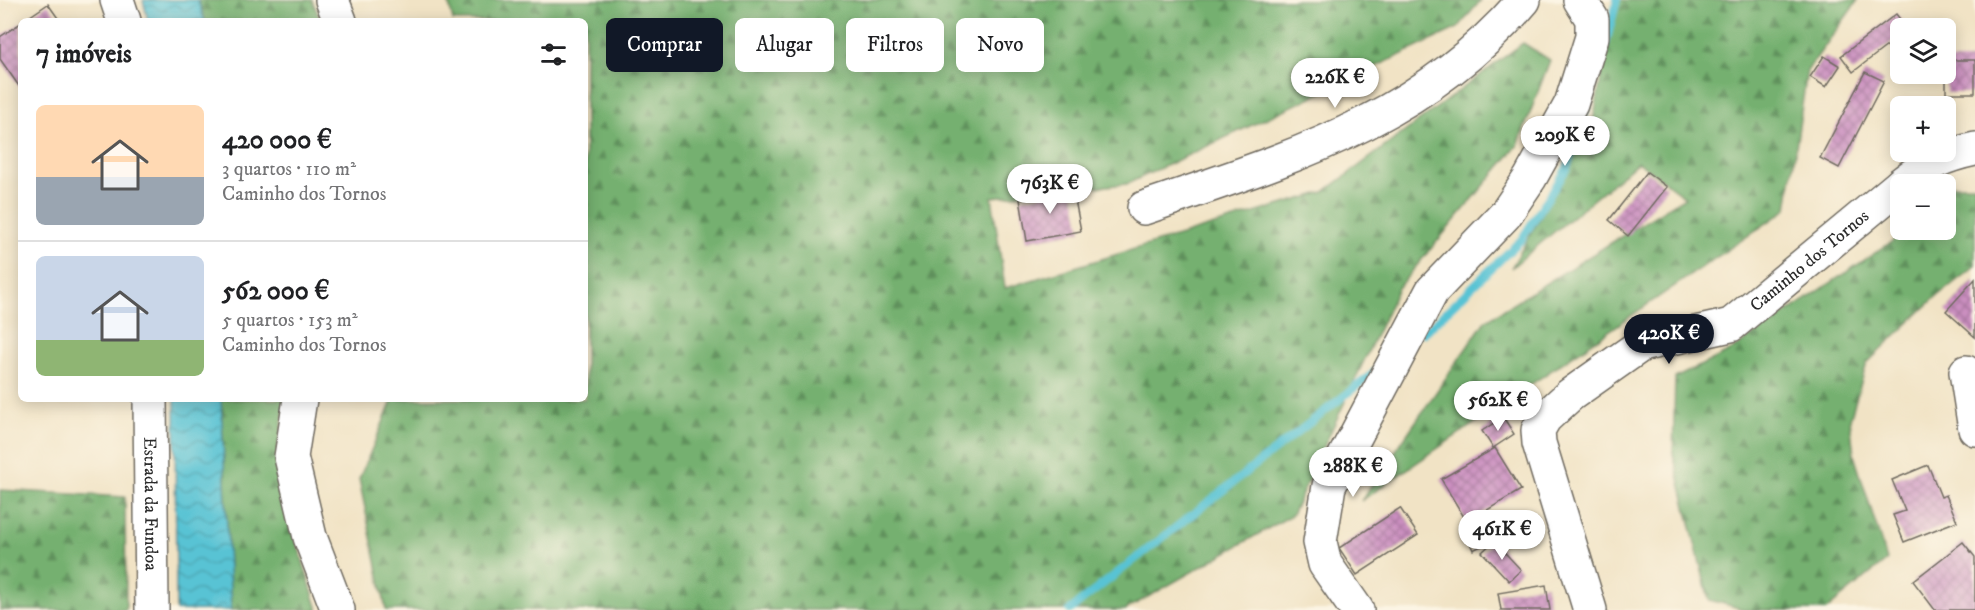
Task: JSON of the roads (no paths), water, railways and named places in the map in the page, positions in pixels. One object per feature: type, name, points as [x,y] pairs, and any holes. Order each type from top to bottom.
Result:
[{"type":"street","points":[[117,0],[123,18]]},
{"type":"street","points":[[332,0],[339,18]]},
{"type":"street","points":[[1144,208],[1296,156],[1387,114],[1460,64],[1524,0]]},
{"type":"street","points":[[1357,610],[1324,564],[1320,542],[1322,518],[1329,486],[1432,291],[1504,215],[1530,178],[1571,104],[1592,37],[1592,19],[1580,0]]},
{"type":"street","name":"Caminho dos Tornos","points":[[1914,174],[1942,157],[1975,149]]},
{"type":"street","name":"Caminho dos Tornos","points":[[1590,610],[1539,443],[1538,430],[1545,418],[1570,395],[1641,345],[1731,326],[1890,194]]},
{"type":"street","points":[[1966,372],[1975,429]]},
{"type":"street","name":"Estrada da Fundoa","points":[[150,402],[152,610]]},
{"type":"street","points":[[300,402],[291,456],[310,537],[338,610]]},
{"type":"water","points":[[143,0],[198,0],[204,18],[147,18]]},
{"type":"water","points":[[175,402],[221,402],[231,610],[176,610]]},
{"type":"waterway","points":[[1606,43],[1617,0]]},
{"type":"waterway","points":[[1424,333],[1521,240],[1567,168],[1588,104]]},
{"type":"waterway","points":[[1070,610],[1376,371]]}]
